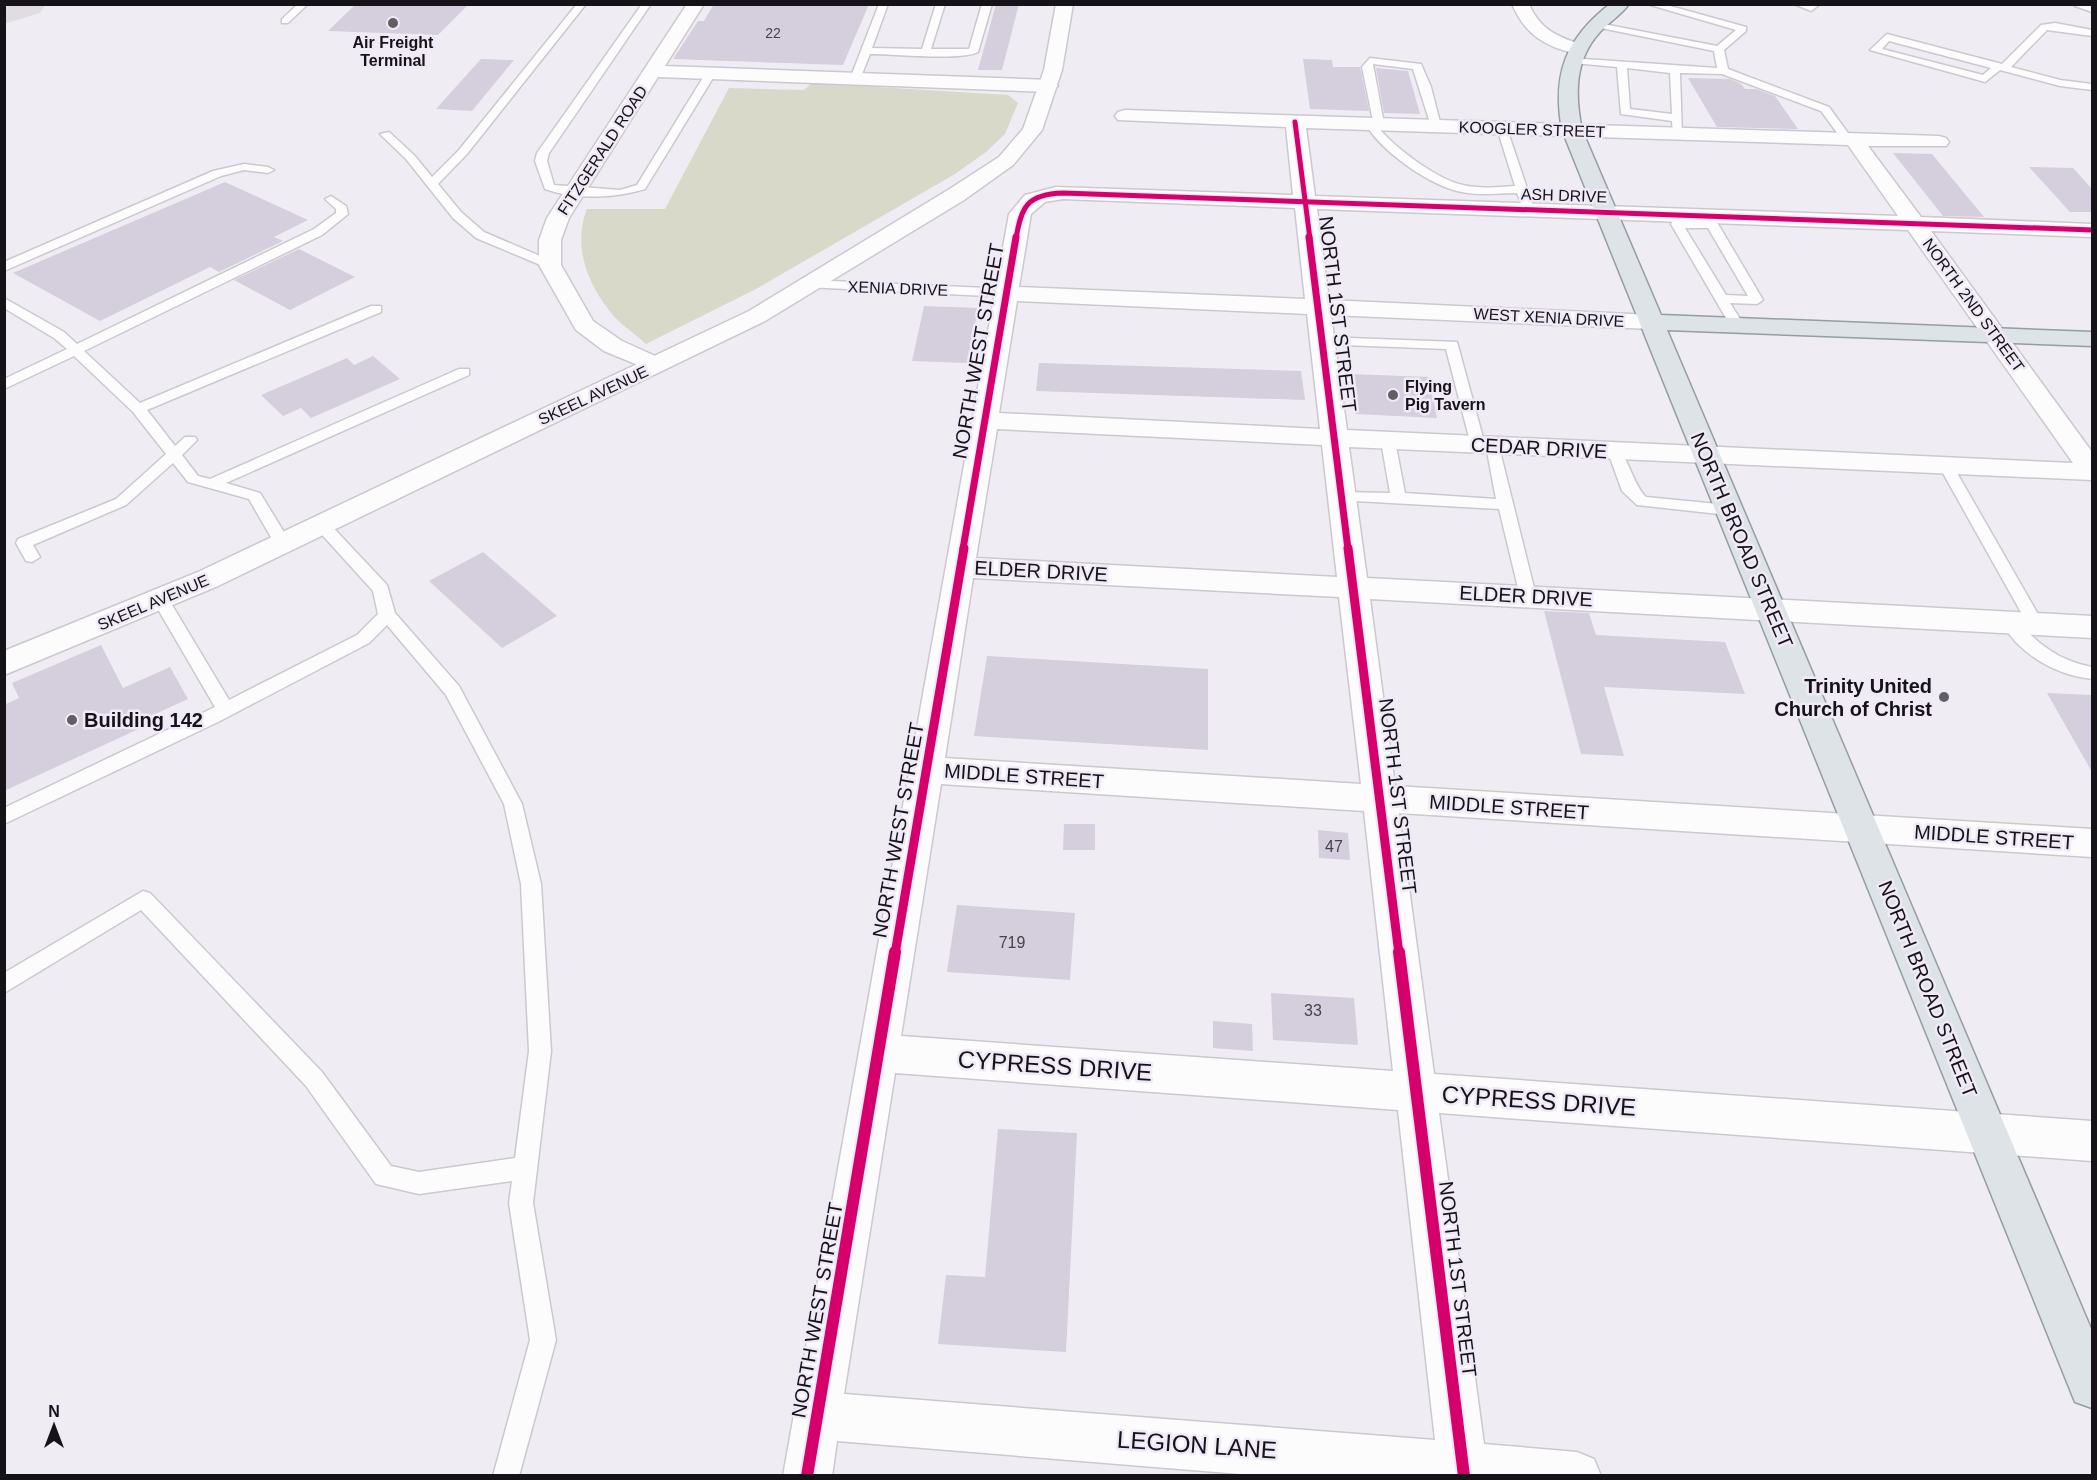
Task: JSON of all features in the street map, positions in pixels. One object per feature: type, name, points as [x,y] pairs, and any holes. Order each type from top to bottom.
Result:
[{"type":"main road","name":"NORTH BROAD STREET","points":[[1621,4],[1596,24],[1575,55],[1567,100],[1572,130],[2092,1385]]},
{"type":"main road","name":"WEST XENIA DRIVE","points":[[1652,322],[2092,339]]},
{"type":"street","name":"FITZGERALD ROAD","points":[[549,265],[550,240],[558,219],[696,4]]},
{"type":"street","name":"SKEEL AVENUE","points":[[4,664],[208,579],[758,316],[956,195],[1006,161],[1032,130],[1049,86],[1065,4]]},
{"type":"street","points":[[1520,4],[1530,27],[1575,55]]},
{"type":"street","points":[[654,71],[1049,86]]},
{"type":"street","name":"KOOGLER STREET","points":[[1125,116],[1572,130],[1678,126],[1851,140],[1939,142]]},
{"type":"street","name":"NORTH 1ST STREET","points":[[1295,122],[1464,1471]]},
{"type":"street","name":"NORTH 2ND STREET","points":[[1851,140],[1915,224],[2092,471]]},
{"type":"street","name":"ASH DRIVE","points":[[1035,198],[1047,193],[1063,193],[1305,201],[1525,199],[1674,219],[2092,230]]},
{"type":"street","name":"NORTH WEST STREET","points":[[807,1476],[985,420],[997,292],[1020,214],[1024,205],[1035,198]]},
{"type":"street","points":[[549,265],[584,325],[614,346],[655,365]]},
{"type":"street","name":"WEST XENIA DRIVE","points":[[997,292],[1652,322]]},
{"type":"street","name":"CEDAR DRIVE","points":[[985,420],[1615,452],[2092,471]]},
{"type":"street","name":"ELDER DRIVE","points":[[960,567],[1771,608],[2092,627]]},
{"type":"street","name":"MIDDLE STREET","points":[[926,770],[2092,843]]},
{"type":"street","name":"CYPRESS DRIVE","points":[[879,1053],[2092,1141]]},
{"type":"street","name":"LEGION LANE","points":[[818,1416],[1464,1471],[1577,1476]]},
{"type":"lane","points":[[285,21],[304,4]]},
{"type":"lane","points":[[431,184],[463,152],[582,4]]},
{"type":"lane","points":[[647,4],[541,157],[549,187],[620,193],[641,187],[711,73]]},
{"type":"lane","points":[[855,79],[884,4]]},
{"type":"lane","points":[[925,53],[941,4]]},
{"type":"lane","points":[[866,51],[967,53],[975,50],[987,4]]},
{"type":"lane","points":[[1651,4],[1743,29],[1719,50]]},
{"type":"lane","points":[[1798,4],[1811,8],[1816,4]]},
{"type":"lane","points":[[2078,4],[2092,9]]},
{"type":"lane","points":[[1596,24],[1719,50]]},
{"type":"lane","points":[[2092,33],[2055,26],[2044,27],[2001,67],[1985,79],[1875,50],[1887,37],[2001,67],[2060,82],[2092,87]]},
{"type":"lane","points":[[1719,50],[1723,71]]},
{"type":"lane","points":[[1575,55],[1622,65],[1675,70],[1723,71],[1825,109],[1851,140]]},
{"type":"lane","points":[[1436,126],[1426,87],[1417,66],[1370,61],[1367,67],[1375,133],[1388,146],[1452,186],[1525,199],[1502,128]]},
{"type":"lane","points":[[1622,65],[1625,112],[1678,126],[1675,70]]},
{"type":"lane","points":[[385,134],[410,157],[458,215],[480,235],[549,265]]},
{"type":"lane","points":[[4,267],[217,173],[244,167],[268,170]]},
{"type":"lane","points":[[4,385],[318,232],[342,214],[342,208],[331,199]]},
{"type":"lane","points":[[1674,219],[1712,224],[1757,300],[1721,299]]},
{"type":"lane","points":[[1674,219],[1737,325]]},
{"type":"lane","name":"XENIA DRIVE","points":[[810,285],[997,292]]},
{"type":"lane","points":[[4,302],[59,335],[138,409],[194,479],[255,496],[282,542]]},
{"type":"lane","points":[[138,409],[376,309]]},
{"type":"lane","points":[[1323,341],[1452,345],[1505,504],[1528,596]]},
{"type":"lane","points":[[211,484],[464,372]]},
{"type":"lane","points":[[32,556],[24,543],[121,502],[190,440]]},
{"type":"lane","points":[[1388,441],[1398,498]]},
{"type":"lane","points":[[1615,452],[1630,491],[1642,502],[1728,510]]},
{"type":"lane","points":[[1946,466],[2022,622],[2022,639],[2046,660],[2062,667],[2092,673]]},
{"type":"lane","points":[[1342,496],[1505,504]]},
{"type":"lane","points":[[321,524],[381,589],[387,615],[453,691],[513,804],[531,884],[540,1051],[521,1203],[543,1340],[506,1476]]},
{"type":"lane","points":[[160,599],[226,710]]},
{"type":"lane","points":[[4,817],[226,710],[363,639],[387,615]]},
{"type":"lane","points":[[4,984],[143,899],[314,1078],[384,1176],[419,1184],[525,1168]]},
{"type":"green space","points":[[812,83],[1008,95],[1018,103],[1005,134],[986,152],[955,174],[756,289],[646,344],[612,314],[593,286],[582,248],[581,235],[587,209],[665,209],[729,88],[804,90]]},
{"type":"building","name":"Air Freight Terminal","points":[[356,4],[469,4],[438,35],[328,31]]},
{"type":"building","points":[[714,4],[869,4],[843,65],[673,59],[698,21],[704,21]]},
{"type":"building","points":[[996,4],[1019,4],[1002,70],[978,70]]},
{"type":"building","points":[[481,59],[514,60],[472,111],[436,109]]},
{"type":"building","points":[[1303,59],[1332,60],[1333,67],[1360,67],[1369,111],[1310,109]]},
{"type":"building","points":[[1376,68],[1408,71],[1420,114],[1384,113]]},
{"type":"building","points":[[1688,78],[1730,79],[1741,84],[1745,89],[1756,89],[1775,96],[1798,129],[1717,127]]},
{"type":"building","points":[[1893,153],[1932,154],[1984,217],[1943,216]]},
{"type":"building","points":[[2029,167],[2073,168],[2092,189],[2092,212],[2070,212]]},
{"type":"building","points":[[225,182],[308,220],[274,237],[283,241],[219,272],[210,267],[100,321],[13,273]]},
{"type":"building","points":[[299,249],[355,277],[290,310],[234,280]]},
{"type":"building","points":[[924,306],[978,308],[968,363],[912,361]]},
{"type":"building","points":[[373,356],[400,379],[311,418],[301,408],[283,416],[261,395],[347,358],[354,365]]},
{"type":"building","points":[[1039,363],[1301,371],[1305,400],[1036,391]]},
{"type":"building","name":"Flying Pig Tavern","points":[[1350,374],[1429,377],[1437,418],[1355,414]]},
{"type":"building","points":[[483,552],[557,616],[502,648],[429,581]]},
{"type":"building","points":[[1544,611],[1589,613],[1596,635],[1725,642],[1745,694],[1604,687],[1624,756],[1581,754]]},
{"type":"building","name":"Building 142","points":[[101,645],[123,688],[170,667],[188,699],[140,721],[143,727],[4,791],[4,705],[19,698],[12,683]]},
{"type":"building","points":[[987,656],[1208,669],[1208,750],[974,736]]},
{"type":"building","points":[[2047,693],[2092,695],[2092,772]]},
{"type":"building","points":[[1064,824],[1095,824],[1095,850],[1063,850]]},
{"type":"building","points":[[1318,830],[1348,833],[1350,860],[1319,858]]},
{"type":"building","points":[[957,905],[1075,913],[1070,980],[947,972]]},
{"type":"building","points":[[1271,993],[1354,998],[1358,1045],[1273,1040]]},
{"type":"building","points":[[1213,1021],[1252,1024],[1253,1051],[1213,1048]]},
{"type":"building","points":[[998,1129],[1077,1133],[1066,1352],[938,1344],[946,1275],[985,1277]]},
{"type":"taxiway","points":[[4,11],[25,4]]},
{"type":"cycle path","points":[[1295,122],[1464,1476]]},
{"type":"cycle path","points":[[807,1476],[1020,214],[1028,204],[1043,195],[1063,193],[2092,230]]},
{"type":"place","name":"Air Freight Terminal","points":[[393,23]]},
{"type":"place","name":"Flying Pig Tavern","points":[[1393,395]]},
{"type":"place","name":"Trinity United Church of Christ","points":[[1944,697]]},
{"type":"place","name":"Building 142","points":[[72,720]]}]
